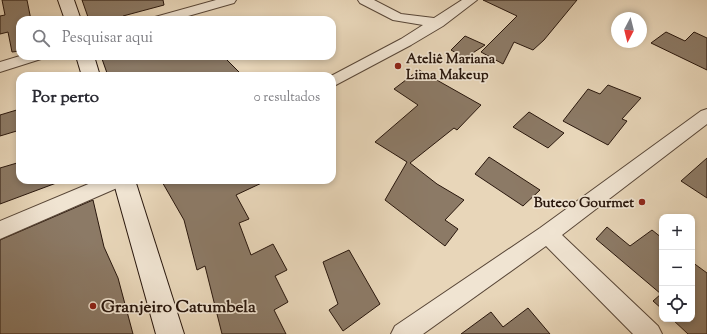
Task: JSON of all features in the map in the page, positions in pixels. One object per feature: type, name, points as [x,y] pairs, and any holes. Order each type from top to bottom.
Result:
[{"type":"street","points":[[66,0],[72,16]]},
{"type":"street","points":[[174,16],[230,0]]},
{"type":"street","points":[[364,0],[398,17],[438,22]]},
{"type":"street","points":[[336,80],[406,42],[438,22],[463,2]]},
{"type":"street","points":[[398,17],[406,42]]},
{"type":"street","points":[[0,67],[23,60]]},
{"type":"street","points":[[86,60],[90,72]]},
{"type":"street","points":[[403,334],[547,234],[707,115]]},
{"type":"street","points":[[0,230],[108,184]]},
{"type":"street","points":[[125,184],[170,334]]},
{"type":"street","points":[[547,234],[650,334]]},
{"type":"building","points":[[2,0],[27,0],[30,16],[16,16],[16,52],[12,52],[8,32],[0,34],[0,16],[5,15]]},
{"type":"building","points":[[82,0],[163,0],[164,5],[123,16],[88,16]]},
{"type":"building","points":[[483,0],[577,0],[544,40],[533,50],[514,42],[503,64],[481,52],[517,16]]},
{"type":"building","points":[[666,32],[685,41],[694,32],[707,38],[707,70],[651,43]]},
{"type":"building","points":[[465,36],[485,45],[465,58],[451,50]]},
{"type":"building","points":[[102,60],[227,60],[239,72],[107,72]]},
{"type":"building","points":[[419,70],[481,105],[457,130],[454,128],[410,163],[437,184],[464,200],[445,220],[458,229],[445,246],[385,200],[407,162],[375,142],[418,105],[394,89]]},
{"type":"building","points":[[608,85],[641,98],[622,119],[627,121],[608,145],[563,121],[588,89],[600,94]]},
{"type":"building","points":[[16,110],[16,131],[0,136],[0,115]]},
{"type":"building","points":[[529,112],[564,133],[548,148],[513,127]]},
{"type":"building","points":[[489,157],[540,190],[523,206],[475,174]]},
{"type":"building","points":[[707,158],[707,198],[681,181]]},
{"type":"building","points":[[16,163],[16,184],[54,184],[0,204],[0,168]]},
{"type":"building","points":[[163,184],[259,184],[236,195],[249,219],[239,223],[251,255],[273,244],[287,270],[275,276],[288,302],[274,310],[286,334],[222,334],[205,266],[197,270],[184,220]]},
{"type":"building","points":[[93,200],[104,247],[118,278],[133,334],[0,334],[0,240]]},
{"type":"building","points":[[607,227],[630,246],[652,230],[659,236],[659,292],[596,239]]},
{"type":"building","points":[[349,250],[380,304],[343,331],[329,310],[338,304],[323,262]]},
{"type":"building","points":[[695,264],[707,273],[707,334],[688,334],[675,322],[695,322]]},
{"type":"building","points":[[659,296],[659,306],[653,301]]},
{"type":"building","points":[[528,308],[550,334],[461,334],[491,312],[503,327]]},
{"type":"place","name":"Ateliê Mariana Lima Makeup","points":[[398,66]]},
{"type":"place","name":"Buteco Gourmet","points":[[642,202]]},
{"type":"place","name":"Granjeiro Catumbela","points":[[93,306]]}]
